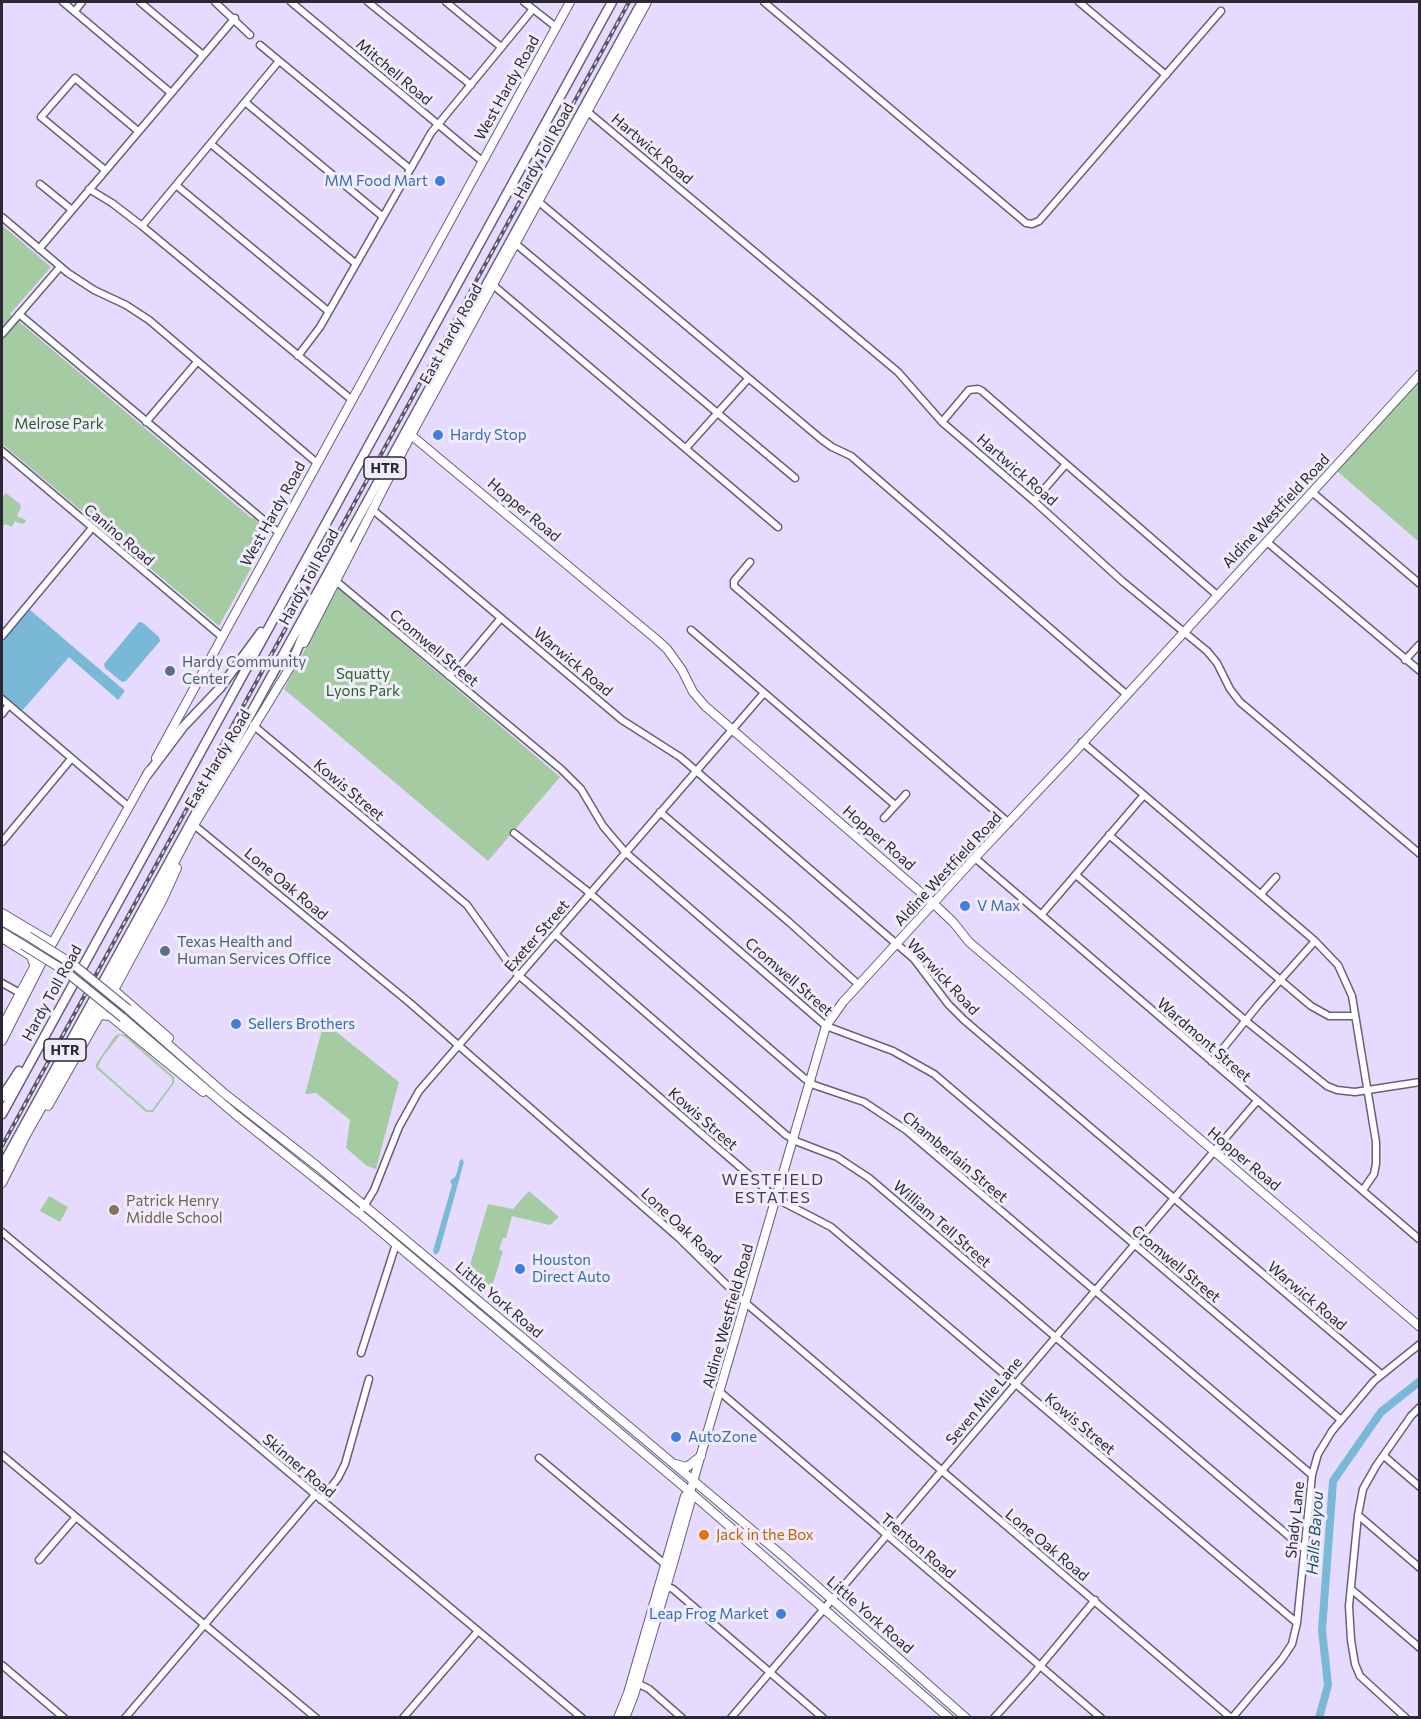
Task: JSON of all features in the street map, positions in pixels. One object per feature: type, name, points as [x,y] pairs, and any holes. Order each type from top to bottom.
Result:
[{"type":"highway","name":"Hardy Toll Road","points":[[2,1114],[612,2]]},
{"type":"highway","name":"Hardy Toll Road","points":[[2,1166],[642,2]]},
{"type":"highway","points":[[290,666],[311,616],[360,521],[371,493]]},
{"type":"highway","points":[[147,775],[183,727],[220,688],[252,642],[275,615]]},
{"type":"highway","points":[[2,1097],[50,1026]]},
{"type":"main road","name":"West Hardy Road","points":[[2,1041],[49,945],[74,906],[147,775],[221,636],[570,2]]},
{"type":"main road","name":"East Hardy Road","points":[[2,1184],[26,1135],[102,1001],[111,991],[130,947],[195,825],[290,666],[411,435],[648,2]]},
{"type":"main road","name":"Aldine Westfield Road","points":[[668,1566],[691,1500],[690,1492],[826,1026],[859,985],[1419,374]]},
{"type":"main road","name":"Hopper Road","points":[[411,435],[656,639],[667,649],[682,670],[693,692],[705,706],[934,904],[969,942],[1419,1327]]},
{"type":"main road","points":[[26,1135],[54,1098],[101,1015],[111,991],[171,882],[195,825]]},
{"type":"main road","points":[[2,1027],[87,872],[104,851]]},
{"type":"main road","points":[[2,913],[39,940],[38,947],[32,953],[27,954]]},
{"type":"main road","name":"Little York Road","points":[[2,921],[49,945],[111,991],[225,1094],[317,1166],[694,1481],[966,1718]]},
{"type":"main road","name":"Little York Road","points":[[2,932],[65,971],[102,1001],[119,1019],[360,1214],[690,1492],[949,1718]]},
{"type":"main road","points":[[2,938],[33,959],[34,965]]},
{"type":"main road","points":[[119,1019],[113,1013],[116,1006],[122,1000],[127,1005]]},
{"type":"main road","points":[[101,1015],[119,1019]]},
{"type":"main road","points":[[228,1108],[234,1101]]},
{"type":"main road","points":[[310,1175],[317,1166]]},
{"type":"main road","points":[[521,1349],[527,1341]]},
{"type":"main road","points":[[672,1463],[687,1467],[702,1455]]},
{"type":"main road","name":"Aldine Westfield Road","points":[[625,1718],[663,1585],[685,1496],[690,1492]]},
{"type":"main road","points":[[686,1516],[692,1508],[709,1509]]},
{"type":"main road","name":"Aldine Westfield Road","points":[[618,1718],[635,1682]]},
{"type":"street","points":[[63,2],[171,93]]},
{"type":"street","points":[[75,11],[82,2]]},
{"type":"street","points":[[140,2],[203,55]]},
{"type":"street","points":[[215,2],[250,34]]},
{"type":"street","name":"Mitchell Road","points":[[291,2],[483,161]]},
{"type":"street","points":[[368,2],[471,85]]},
{"type":"street","points":[[446,2],[501,47]]},
{"type":"street","points":[[524,2],[556,27]]},
{"type":"street","points":[[764,2],[1026,223],[1032,224],[1039,221],[1221,11]]},
{"type":"street","points":[[1079,2],[1166,75]]},
{"type":"street","points":[[298,356],[320,327],[382,216],[438,124],[533,9]]},
{"type":"street","points":[[39,249],[235,18]]},
{"type":"street","points":[[260,45],[385,151],[410,169]]},
{"type":"street","points":[[142,226],[279,61]]},
{"type":"street","points":[[105,170],[41,117],[75,78],[138,131]]},
{"type":"street","points":[[245,102],[382,216]]},
{"type":"street","name":"Hartwick Road","points":[[588,112],[898,372],[942,422],[1035,501],[1122,581],[1212,656],[1240,702],[1419,855]]},
{"type":"street","points":[[211,144],[356,263]]},
{"type":"street","points":[[40,184],[72,210]]},
{"type":"street","points":[[176,185],[328,311]]},
{"type":"street","points":[[89,189],[142,226],[352,400]]},
{"type":"street","points":[[539,202],[821,439],[851,456],[1126,694]]},
{"type":"street","points":[[2,217],[60,267],[149,320],[317,463]]},
{"type":"street","points":[[516,244],[795,478]]},
{"type":"street","points":[[2,333],[60,267]]},
{"type":"street","points":[[493,285],[778,527]]},
{"type":"street","points":[[19,314],[279,533]]},
{"type":"street","points":[[146,422],[197,362]]},
{"type":"street","points":[[686,448],[748,379]]},
{"type":"street","points":[[942,422],[969,390],[978,389],[1217,595]]},
{"type":"street","name":"Canino Road","points":[[2,451],[221,636]]},
{"type":"street","points":[[1035,501],[1066,464]]},
{"type":"street","points":[[1312,492],[1419,584]]},
{"type":"street","name":"Warwick Road","points":[[373,510],[622,720],[680,757],[914,959],[948,1004],[964,1020],[1381,1374]]},
{"type":"street","points":[[2,636],[92,528]]},
{"type":"street","points":[[1267,542],[1419,671]]},
{"type":"street","points":[[750,562],[733,582],[734,586],[1008,823]]},
{"type":"street","name":"Cromwell Street","points":[[336,581],[562,770],[581,789],[603,826],[625,852],[826,1026],[893,1051],[934,1074],[1341,1420]]},
{"type":"street","points":[[449,676],[464,662],[501,618]]},
{"type":"street","points":[[691,630],[895,805]]},
{"type":"street","points":[[1406,660],[1419,644]]},
{"type":"street","name":"Exeter Street","points":[[360,1214],[374,1190],[399,1126],[419,1091],[764,693]]},
{"type":"street","points":[[2,699],[129,807]]},
{"type":"street","points":[[2,714],[9,705]]},
{"type":"street","name":"Kowis Street","points":[[253,725],[467,905],[519,976],[776,1198],[831,1227],[1298,1623]]},
{"type":"street","points":[[1082,742],[1315,940],[1332,957],[1344,974],[1352,996],[1376,1142],[1374,1174],[1363,1191]]},
{"type":"street","points":[[2,842],[71,759]]},
{"type":"street","points":[[884,818],[906,794]]},
{"type":"street","points":[[1041,915],[1144,795]]},
{"type":"street","points":[[660,812],[859,985]]},
{"type":"street","name":"Lone Oak Road","points":[[195,825],[385,982],[680,1238],[746,1303],[1231,1718]]},
{"type":"street","name":"Chamberlain Street","points":[[514,833],[590,894],[809,1081],[864,1102],[906,1130],[1312,1475]]},
{"type":"street","points":[[1109,835],[1311,1006],[1324,1014],[1355,1016]]},
{"type":"street","name":"Wardmont Street","points":[[975,858],[1419,1239]]},
{"type":"street","points":[[1076,875],[1246,1021],[1328,1086],[1347,1092],[1419,1082]]},
{"type":"street","points":[[1261,894],[1276,877]]},
{"type":"street","name":"William Tell Street","points":[[555,934],[792,1139],[837,1157],[870,1178],[1304,1549]]},
{"type":"street","points":[[1212,1062],[1315,940]]},
{"type":"street","points":[[2,983],[20,993]]},
{"type":"street","name":"Seven Mile Lane","points":[[731,1718],[1257,1101]]},
{"type":"street","name":"Skinner Road","points":[[2,1232],[582,1718]]},
{"type":"street","points":[[361,1353],[396,1244]]},
{"type":"street","name":"Shady Lane","points":[[1231,1718],[1282,1659],[1292,1644],[1298,1623],[1312,1475],[1318,1454],[1332,1431],[1381,1374],[1419,1344]]},
{"type":"street","points":[[321,1500],[341,1474],[345,1464],[369,1378]]},
{"type":"street","name":"Trenton Road","points":[[720,1392],[1101,1718]]},
{"type":"street","points":[[1406,1718],[1360,1676],[1355,1664],[1350,1630],[1350,1589],[1363,1489],[1370,1475],[1419,1407]]},
{"type":"street","points":[[2,1455],[316,1718]]},
{"type":"street","points":[[1384,1456],[1419,1487]]},
{"type":"street","points":[[539,1458],[668,1566]]},
{"type":"street","points":[[125,1718],[315,1495]]},
{"type":"street","points":[[1358,1515],[1419,1568]]},
{"type":"street","points":[[39,1560],[76,1516]]},
{"type":"street","points":[[663,1585],[673,1589],[823,1718]]},
{"type":"street","points":[[1350,1589],[1419,1648]]},
{"type":"street","points":[[994,1718],[1041,1666],[1095,1600]]},
{"type":"street","points":[[403,1718],[478,1631]]},
{"type":"street","points":[[2,1665],[64,1718]]},
{"type":"street","points":[[635,1682],[649,1689],[682,1718]]},
{"type":"green space","name":"Melrose Park","points":[[2,225],[51,267],[10,314],[251,518],[254,518],[270,534],[219,626],[2,444]]},
{"type":"green space","points":[[1419,380],[1419,542],[1337,471]]},
{"type":"green space","points":[[6,493],[20,504],[17,516],[26,520],[25,523],[15,521],[12,527],[5,524],[2,527],[2,498]]},
{"type":"green space","name":"Squatty Lyons Park","points":[[338,588],[560,777],[488,861],[284,689],[316,625]]},
{"type":"green space","points":[[324,1022],[399,1082],[376,1169],[367,1166],[346,1148],[350,1120],[316,1093],[305,1094]]},
{"type":"green space","points":[[119,1034],[126,1035],[174,1077],[174,1083],[153,1112],[146,1112],[96,1068],[96,1064],[115,1036]],"holes":[[[120,1035],[172,1078],[172,1083],[152,1110],[147,1110],[98,1067],[102,1058]]]},
{"type":"green space","points":[[529,1191],[559,1217],[550,1225],[512,1216],[506,1238],[503,1238],[499,1250],[503,1251],[492,1287],[485,1288],[467,1275],[488,1204],[513,1209]]},
{"type":"green space","points":[[49,1196],[68,1207],[60,1222],[40,1211]]},
{"type":"water","points":[[29,609],[125,691],[118,700],[69,657],[21,712],[2,696],[2,642]]},
{"type":"water","points":[[139,622],[159,637],[160,641],[126,681],[122,682],[105,668],[104,664]]},
{"type":"water","points":[[462,1159],[464,1162],[439,1252],[435,1255],[433,1251],[452,1185],[450,1181],[456,1176]]},
{"type":"waterway","name":"Halls Bayou","points":[[1319,1718],[1328,1685],[1322,1630],[1333,1481],[1381,1412],[1420,1381]]},
{"type":"railway","points":[[2,1146],[629,2]]},
{"type":"place","name":"MM Food Mart","points":[[440,181]]},
{"type":"place","name":"Hardy Stop","points":[[438,435]]},
{"type":"place","name":"Hardy Community Center","points":[[170,671]]},
{"type":"place","name":"V Max","points":[[965,906]]},
{"type":"place","name":"Texas Health and Human Services Office","points":[[165,951]]},
{"type":"place","name":"Sellers Brothers","points":[[236,1024]]},
{"type":"place","name":"Patrick Henry Middle School","points":[[114,1210]]},
{"type":"place","name":"Houston Direct Auto","points":[[520,1269]]},
{"type":"place","name":"AutoZone","points":[[676,1437]]},
{"type":"place","name":"Jack in the Box","points":[[704,1535]]},
{"type":"place","name":"Leap Frog Market","points":[[781,1614]]},
{"type":"district","name":"WESTFIELD ESTATES","points":[[773,1189]]}]
